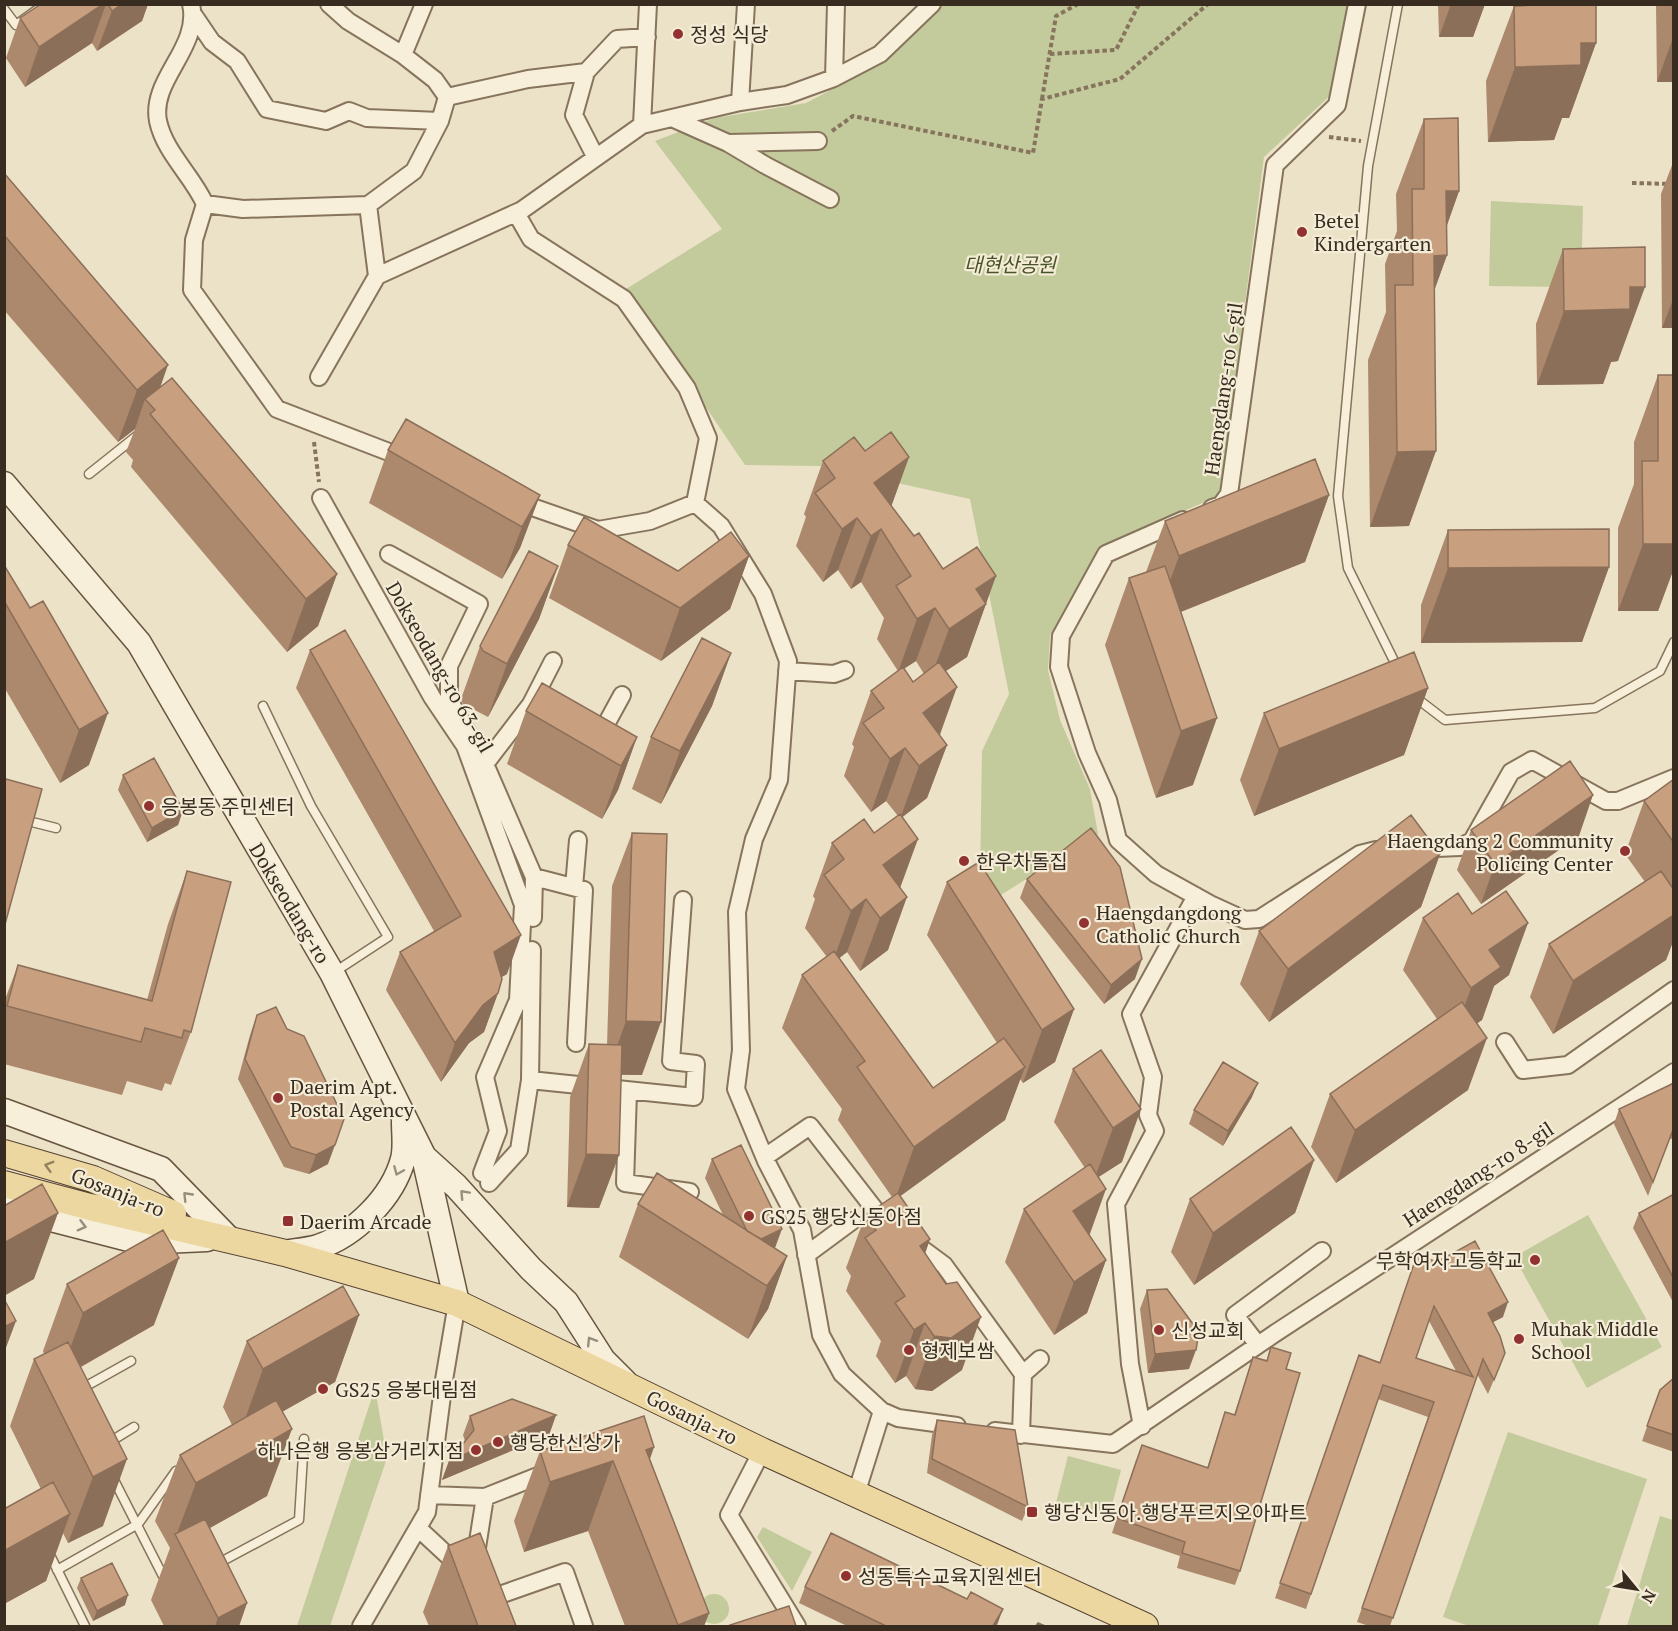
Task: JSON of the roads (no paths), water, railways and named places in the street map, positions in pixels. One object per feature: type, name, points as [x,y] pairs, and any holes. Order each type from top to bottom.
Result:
[{"type":"main road","name":"Dokseodang-ro","points":[[4,484],[139,643],[332,973],[424,1157],[457,1303]]},
{"type":"main road","points":[[4,1111],[161,1169],[228,1238]]},
{"type":"main road","points":[[285,1253],[317,1248],[331,1241],[371,1212],[390,1187],[404,1157],[404,1114]]},
{"type":"main road","name":"Gosanja-ro","points":[[4,1153],[93,1179],[228,1238]]},
{"type":"main road","points":[[424,1157],[456,1186],[531,1269],[566,1302],[603,1360],[628,1386]]},
{"type":"main road","name":"Gosanja-ro","points":[[4,1184],[90,1207],[228,1238],[457,1303],[762,1451],[1145,1626]]},
{"type":"main road","points":[[4,1207],[140,1242],[228,1238]]},
{"type":"street","points":[[329,4],[348,21],[403,55],[435,80],[447,97]]},
{"type":"street","points":[[403,55],[424,4]]},
{"type":"street","points":[[642,125],[648,4]]},
{"type":"street","points":[[740,102],[746,4]]},
{"type":"street","points":[[834,78],[836,4]]},
{"type":"street","points":[[319,377],[377,276],[516,213],[642,125],[740,102],[787,95],[834,78],[880,54],[932,4]]},
{"type":"street","name":"Haengdang-ro 6-gil","points":[[1357,4],[1337,105],[1275,165],[1229,494],[1221,505],[1106,554],[1060,636],[1059,667],[1084,744],[1108,800],[1118,840],[1156,874],[1245,920],[1259,920],[1360,855],[1372,850],[1460,847],[1472,841],[1511,772],[1532,760],[1606,801],[1618,801],[1674,778]]},
{"type":"street","points":[[192,9],[212,42],[237,61],[267,109],[326,122],[349,111],[367,118],[440,121]]},
{"type":"street","points":[[192,9],[187,42],[157,99],[158,121],[170,152],[197,186],[205,204],[194,240],[192,290],[277,409],[420,464]]},
{"type":"street","points":[[595,156],[574,115],[586,72],[617,39],[647,37]]},
{"type":"street","points":[[447,97],[528,79],[586,72]]},
{"type":"street","points":[[205,204],[243,209],[368,205],[414,171],[440,121],[447,97]]},
{"type":"street","points":[[674,119],[728,142],[765,165],[830,199]]},
{"type":"street","points":[[728,142],[818,141]]},
{"type":"street","points":[[368,205],[377,276]]},
{"type":"street","points":[[516,213],[531,239],[624,299],[687,388],[708,438],[695,503]]},
{"type":"street","points":[[496,494],[598,530],[650,521],[695,503]]},
{"type":"street","name":"Dokseodang-ro 63-gil","points":[[321,498],[432,697],[465,747],[524,905],[518,1000],[485,1077],[498,1131],[485,1178],[519,1150],[530,1080]]},
{"type":"street","points":[[695,503],[721,526],[762,594],[788,661],[779,780],[754,839],[737,912],[741,1050],[736,1089],[765,1157],[801,1230],[821,1335],[842,1374],[882,1411],[856,1494]]},
{"type":"street","points":[[389,554],[479,604],[449,666],[449,700],[485,764],[534,877],[530,1080],[628,1092],[694,1097],[696,1064],[671,1061],[683,900]]},
{"type":"street","points":[[485,764],[531,704],[553,661]]},
{"type":"street","points":[[788,671],[834,674],[845,670]]},
{"type":"street","points":[[538,690],[557,700]]},
{"type":"street","points":[[592,750],[622,695]]},
{"type":"street","points":[[586,715],[605,725]]},
{"type":"street","points":[[573,887],[578,840]]},
{"type":"street","points":[[534,877],[584,890],[576,1042]]},
{"type":"street","points":[[1142,1426],[1131,1364],[1116,1204],[1155,1131],[1148,1115],[1153,1077],[1131,1014],[1196,896]]},
{"type":"street","points":[[1505,1042],[1523,1070],[1568,1065],[1674,990]]},
{"type":"street","name":"Haengdang-ro 8-gil","points":[[882,1411],[898,1418],[1021,1435],[1113,1444],[1258,1345],[1674,1072]]},
{"type":"street","points":[[628,1092],[625,1183],[690,1192]]},
{"type":"street","points":[[765,1157],[817,1122],[883,1220],[945,1265],[1023,1374],[1021,1435]]},
{"type":"street","points":[[806,1255],[852,1221]]},
{"type":"street","points":[[1258,1345],[1235,1315],[1322,1251]]},
{"type":"street","points":[[361,1626],[427,1512],[444,1380],[457,1303]]},
{"type":"street","points":[[1023,1374],[1040,1359]]},
{"type":"street","points":[[762,1451],[729,1515],[797,1626]]},
{"type":"street","points":[[429,1495],[485,1497],[565,1465]]},
{"type":"street","points":[[419,1529],[473,1578],[485,1497]]},
{"type":"street","points":[[494,1597],[565,1572],[584,1626]]},
{"type":"street","points":[[480,1584],[494,1597],[501,1617]]},
{"type":"lane","points":[[4,9],[16,25],[45,4]]},
{"type":"lane","points":[[1398,4],[1372,143],[1338,496],[1348,568],[1400,674]]},
{"type":"lane","points":[[89,474],[144,430]]},
{"type":"lane","points":[[1410,694],[1444,720],[1595,708],[1660,671],[1674,642]]},
{"type":"lane","points":[[263,706],[311,806],[388,937],[332,973]]},
{"type":"lane","points":[[4,815],[56,828]]},
{"type":"lane","points":[[68,1397],[131,1361]]},
{"type":"lane","points":[[97,1450],[134,1427]]},
{"type":"lane","points":[[206,1570],[299,1521],[304,1439]]},
{"type":"lane","points":[[107,1468],[163,1576],[184,1575]]},
{"type":"lane","points":[[57,1570],[138,1524],[176,1471]]},
{"type":"lane","points":[[42,1539],[85,1626]]},
{"type":"place","name":"정성 식당","points":[[678,34]]},
{"type":"place","name":"Betel Kindergarten","points":[[1302,232]]},
{"type":"place","name":"응봉동 주민센터","points":[[149,806]]},
{"type":"place","name":"Haengdang 2 Community Policing Center","points":[[1625,851]]},
{"type":"place","name":"한우차돌집","points":[[964,861]]},
{"type":"place","name":"Haengdangdong Catholic Church","points":[[1084,923]]},
{"type":"place","name":"Daerim Apt. Postal Agency","points":[[278,1098]]},
{"type":"place","name":"GS25 행당신동아점","points":[[749,1216]]},
{"type":"place","name":"Daerim Arcade","points":[[288,1221]]},
{"type":"place","name":"무학여자고등학교","points":[[1535,1260]]},
{"type":"place","name":"신성교회","points":[[1159,1330]]},
{"type":"place","name":"Muhak Middle School","points":[[1519,1339]]},
{"type":"place","name":"형제보쌈","points":[[909,1350]]},
{"type":"place","name":"GS25 응봉대림점","points":[[323,1389]]},
{"type":"place","name":"행당한신상가","points":[[498,1442]]},
{"type":"place","name":"하나은행 응봉삼거리지점","points":[[476,1450]]},
{"type":"place","name":"행당신동아.행당푸르지오아파트","points":[[1032,1512]]},
{"type":"place","name":"성동특수교육지원센터","points":[[846,1576]]},
{"type":"park label","name":"대현산공원","points":[[1010,264]]}]
